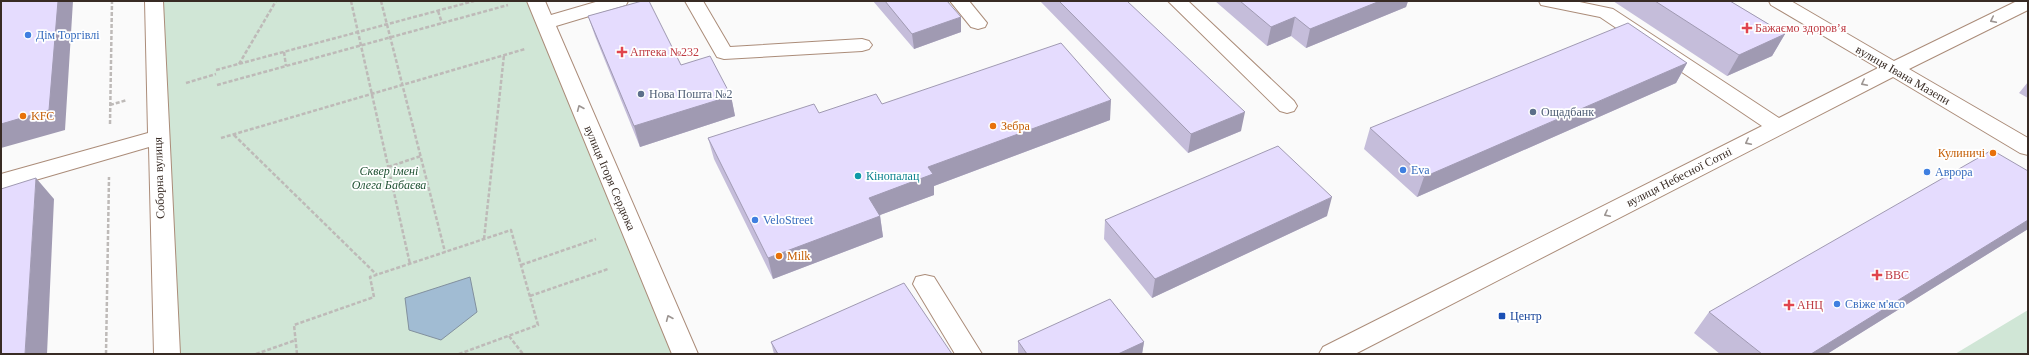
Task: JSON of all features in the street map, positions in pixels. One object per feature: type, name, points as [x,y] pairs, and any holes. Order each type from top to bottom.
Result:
[{"type":"street","name":"Соборна вулиця","points":[[154,1],[167,354]]},
{"type":"street","name":"вулиця Ігоря Сердюка","points":[[536,1],[685,354]]},
{"type":"street","points":[[545,23],[619,1]]},
{"type":"street","points":[[694,1],[724,53],[862,45]]},
{"type":"street","points":[[959,1],[978,23]]},
{"type":"street","points":[[1177,1],[1287,106]]},
{"type":"street","points":[[1548,1],[1606,13],[1778,127]]},
{"type":"street","name":"вулиця Івана Мазепи","points":[[1778,1],[2028,148]]},
{"type":"street","name":"вулиця Небесної Сотні","points":[[1332,354],[1893,68],[2028,3]]},
{"type":"street","points":[[1,182],[158,137]]},
{"type":"street","points":[[925,284],[969,354]]},
{"type":"path","points":[[239,64],[276,1]]},
{"type":"path","points":[[351,1],[410,264]]},
{"type":"path","points":[[381,1],[445,252]]},
{"type":"path","points":[[216,70],[474,1]]},
{"type":"path","points":[[217,85],[508,5]]},
{"type":"path","points":[[438,11],[442,23]]},
{"type":"path","points":[[221,138],[525,49]]},
{"type":"path","points":[[284,52],[286,66]]},
{"type":"path","points":[[484,239],[504,56]]},
{"type":"path","points":[[233,135],[377,275]]},
{"type":"path","points":[[388,167],[421,156]]},
{"type":"path","points":[[297,354],[294,325],[374,298],[370,277],[511,230],[538,325],[459,354]]},
{"type":"path","points":[[521,265],[596,239]]},
{"type":"path","points":[[530,296],[608,269]]},
{"type":"path","points":[[509,336],[523,354]]},
{"type":"path","points":[[256,354],[296,340]]},
{"type":"path","points":[[472,349],[473,354]]},
{"type":"green space","name":"Сквер імені Олега Бабаєва","points":[[159,1],[537,1],[687,354],[171,354]]},
{"type":"green space","points":[[2028,310],[2028,354],[1955,354]]},
{"type":"water","points":[[470,277],[477,312],[441,340],[409,330],[405,298]]},
{"type":"building","points":[[1,1],[58,1],[49,110],[1,124]]},
{"type":"building","points":[[642,1],[649,1],[681,65],[710,56],[731,96],[634,126],[588,16]]},
{"type":"building","points":[[885,1],[947,1],[961,17],[912,34]]},
{"type":"building","points":[[1059,1],[1127,1],[1245,112],[1191,134]]},
{"type":"building","points":[[1240,1],[1380,1],[1310,29],[1295,17],[1271,27]]},
{"type":"building","points":[[1655,1],[1730,1],[1785,34],[1739,55]]},
{"type":"building","points":[[1628,23],[1687,63],[1424,177],[1370,128]]},
{"type":"building","points":[[1061,43],[1111,100],[928,167],[933,174],[869,198],[880,216],[768,258],[708,138],[814,104],[819,113],[876,94],[882,104]]},
{"type":"building","points":[[1278,146],[1332,197],[1155,279],[1105,220]]},
{"type":"building","points":[[1992,150],[2028,171],[2028,220],[1811,354],[1762,354],[1709,312]]},
{"type":"building","points":[[36,178],[25,354],[1,354],[1,189]]},
{"type":"building","points":[[904,283],[952,354],[778,354],[771,342]]},
{"type":"building","points":[[1110,299],[1144,342],[1118,354],[1027,354],[1018,341]]},
{"type":"place","name":"Бажаємо здоровʼя","points":[[1747,28]]},
{"type":"place","name":"Дім Торгівлі","points":[[28,35]]},
{"type":"place","name":"Аптека №232","points":[[622,52]]},
{"type":"place","name":"Нова Пошта №2","points":[[641,94]]},
{"type":"place","name":"Ощадбанк","points":[[1533,112]]},
{"type":"place","name":"KFC","points":[[23,116]]},
{"type":"place","name":"Зебра","points":[[993,126]]},
{"type":"place","name":"Кулиничі","points":[[1993,153]]},
{"type":"place","name":"Eva","points":[[1403,170]]},
{"type":"place","name":"Аврора","points":[[1927,172]]},
{"type":"place","name":"Кінопалац","points":[[858,176]]},
{"type":"place","name":"VeloStreet","points":[[755,220]]},
{"type":"place","name":"Milk","points":[[779,256]]},
{"type":"place","name":"ВВС","points":[[1877,275]]},
{"type":"place","name":"Свіже м'ясо","points":[[1837,304]]},
{"type":"place","name":"АНЦ","points":[[1789,305]]},
{"type":"place","name":"Центр","points":[[1502,316]]}]
